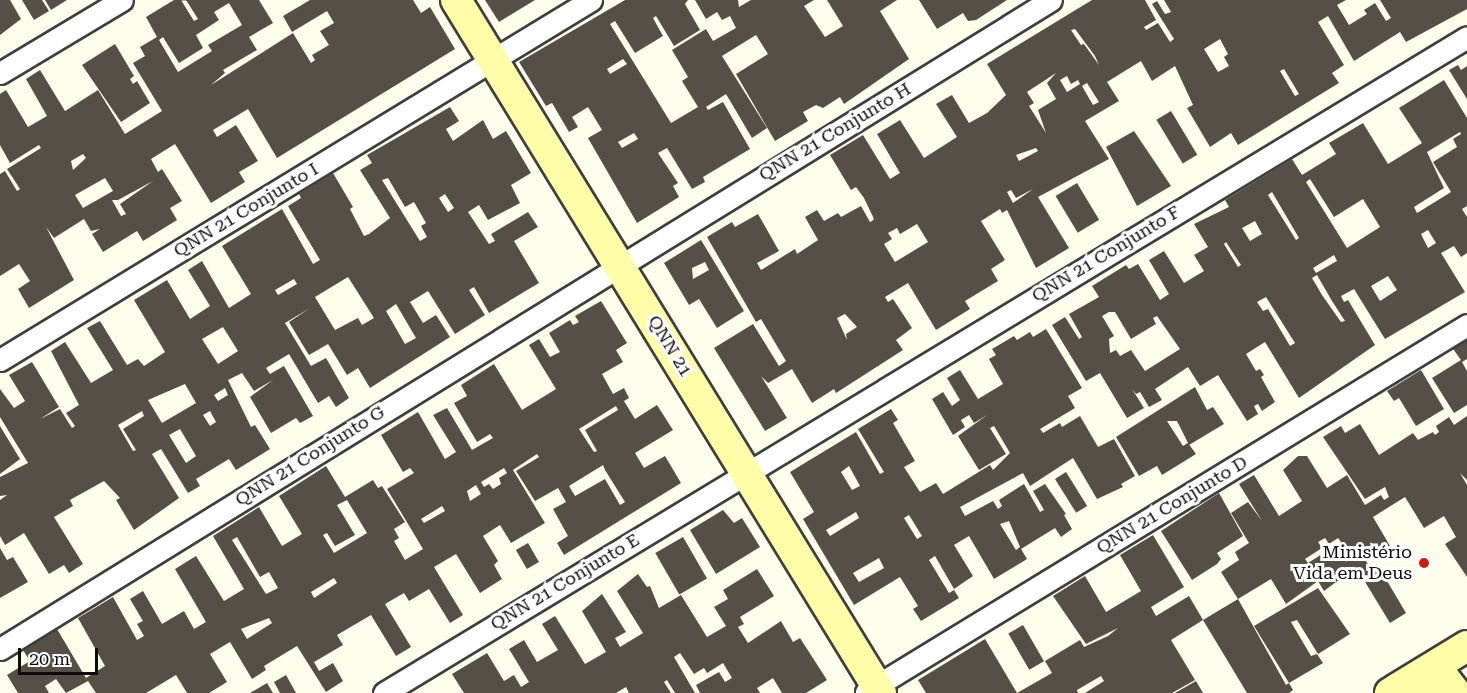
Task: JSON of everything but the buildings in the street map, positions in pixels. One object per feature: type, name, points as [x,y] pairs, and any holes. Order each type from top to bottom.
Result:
[{"type":"street","points":[[0,74],[122,0]]},
{"type":"street","name":"QNN 21","points":[[456,0],[620,264],[874,690]]},
{"type":"street","name":"QNN 21 Conjunto I","points":[[0,360],[591,0]]},
{"type":"street","name":"QNN 21 Conjunto H","points":[[620,264],[1051,0]]},
{"type":"street","name":"QNN 21 Conjunto F","points":[[746,472],[1467,37]]},
{"type":"street","name":"QNN 21 Conjunto G","points":[[0,649],[620,264]]},
{"type":"street","name":"QNN 21 Conjunto D","points":[[874,690],[1467,325]]},
{"type":"street","name":"QNN 21 Conjunto E","points":[[384,693],[746,472]]},
{"type":"street","points":[[1390,693],[1467,646]]},
{"type":"street","points":[[1390,693],[1431,679],[1445,679],[1456,693]]},
{"type":"place","name":"Ministério Vida em Deus","points":[[1424,563]]}]
